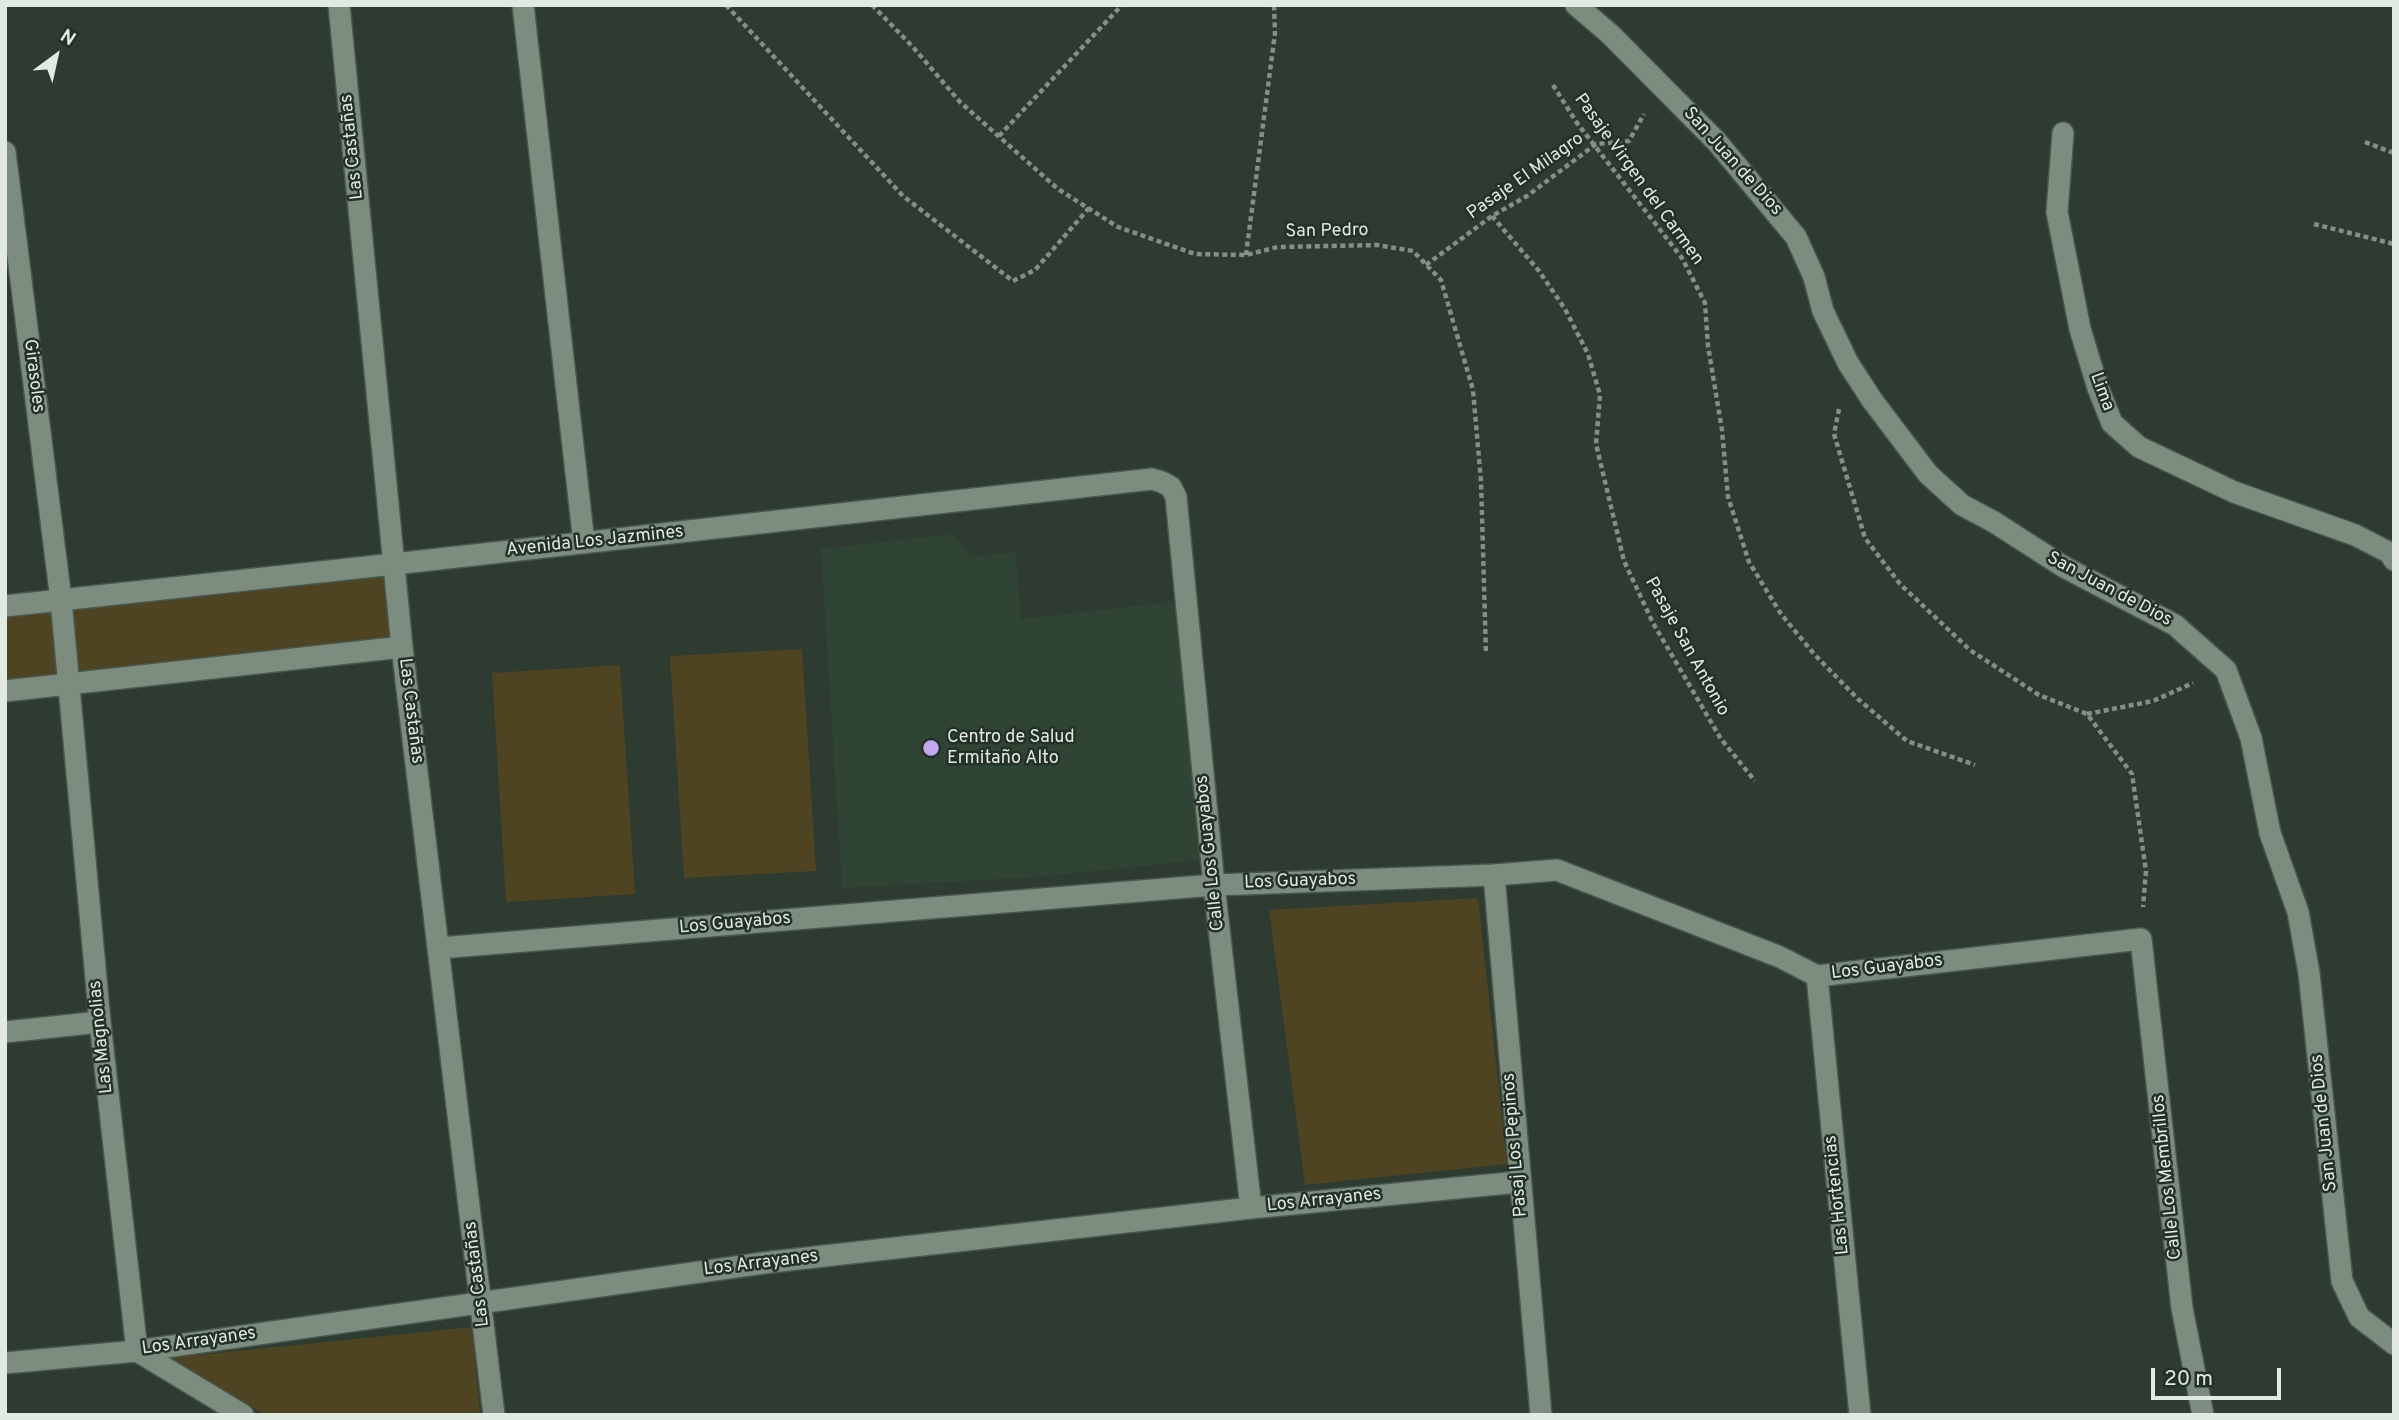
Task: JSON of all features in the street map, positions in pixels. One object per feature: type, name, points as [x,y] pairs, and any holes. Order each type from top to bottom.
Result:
[{"type":"street","name":"Las Castañas","points":[[339,5],[402,647],[494,1415]]},
{"type":"street","points":[[523,5],[584,543]]},
{"type":"street","name":"San Juan de Dios","points":[[1576,5],[1611,34],[1740,168],[1796,237],[1814,277],[1823,311],[1848,363],[1872,400],[1928,474],[1962,505],[2075,573],[2175,625],[2226,670],[2251,738],[2270,833],[2298,912],[2309,973],[2342,1281],[2359,1317],[2394,1344]]},
{"type":"street","name":"Lima","points":[[2063,132],[2057,212],[2080,329],[2098,388],[2112,422],[2139,447],[2234,492],[2354,535],[2390,552],[2394,560]]},
{"type":"street","name":"Girasoles","points":[[5,152],[61,600]]},
{"type":"street","name":"Avenida Los Jazmines","points":[[5,606],[1152,479],[1171,487],[1176,497]]},
{"type":"street","name":"Calle Los Guayabos","points":[[1176,497],[1214,885],[1251,1208]]},
{"type":"street","name":"Las Magnolias","points":[[61,600],[100,1022],[138,1351]]},
{"type":"street","points":[[5,691],[402,647]]},
{"type":"street","name":"Los Guayabos","points":[[439,948],[1214,885],[1493,875],[1557,870],[1780,957],[1817,976],[2141,939]]},
{"type":"street","name":"Pasaj Los Pepinos","points":[[1493,875],[1541,1415]]},
{"type":"street","name":"Calle Los Membrillos","points":[[2141,939],[2182,1308],[2203,1415]]},
{"type":"street","name":"Las Hortencias","points":[[1817,976],[1860,1415]]},
{"type":"street","points":[[5,1032],[100,1022]]},
{"type":"street","name":"Los Arrayanes","points":[[5,1363],[138,1351],[771,1262],[1251,1208],[1519,1182]]},
{"type":"street","points":[[138,1351],[243,1415]]},
{"type":"path","points":[[726,5],[903,196],[1013,281],[1035,270],[1089,208]]},
{"type":"path","name":"San Pedro","points":[[872,5],[913,47],[960,102],[1058,189],[1118,227],[1195,254],[1246,256],[1278,247],[1377,245],[1413,251],[1441,280],[1473,390],[1481,481],[1486,654]]},
{"type":"path","points":[[999,136],[1122,5]]},
{"type":"path","points":[[1246,256],[1275,33],[1275,5]]},
{"type":"path","name":"Pasaje El Milagro","points":[[1426,265],[1492,216],[1527,196],[1596,144],[1629,141],[1660,84]]},
{"type":"path","name":"Pasaje Virgen del Carmen","points":[[1553,85],[1577,123],[1596,144],[1682,258],[1705,303],[1708,346],[1722,430],[1728,496],[1749,562],[1782,614],[1814,654],[1858,699],[1907,741],[1975,765]]},
{"type":"path","points":[[2365,142],[2394,153]]},
{"type":"path","name":"Pasaje San Antonio","points":[[1492,216],[1546,280],[1565,309],[1588,354],[1600,395],[1596,444],[1624,561],[1653,624],[1721,738],[1755,781]]},
{"type":"path","points":[[2314,224],[2394,244]]},
{"type":"path","points":[[1848,363],[1834,434],[1865,538],[1900,584],[1970,650],[2039,695],[2087,714],[2132,774],[2146,871],[2141,939]]},
{"type":"path","points":[[2087,714],[2153,701],[2226,670]]},
{"type":"shaded area","name":"Centro de Salud Ermitaño Alto","points":[[953,534],[971,557],[1016,552],[1021,619],[1180,601],[1201,860],[1036,877],[842,888],[821,549]]},
{"type":"shaded area","points":[[394,564],[402,647],[5,691],[5,606]]},
{"type":"shaded area","points":[[802,649],[816,871],[684,878],[670,656]]},
{"type":"shaded area","points":[[620,665],[635,894],[506,902],[492,673]]},
{"type":"shaded area","points":[[1478,898],[1507,1164],[1305,1185],[1269,910]]},
{"type":"shaded area","points":[[472,1327],[480,1415],[265,1415],[169,1358]]},
{"type":"place","name":"Centro de Salud Ermitaño Alto","points":[[931,748]]}]
